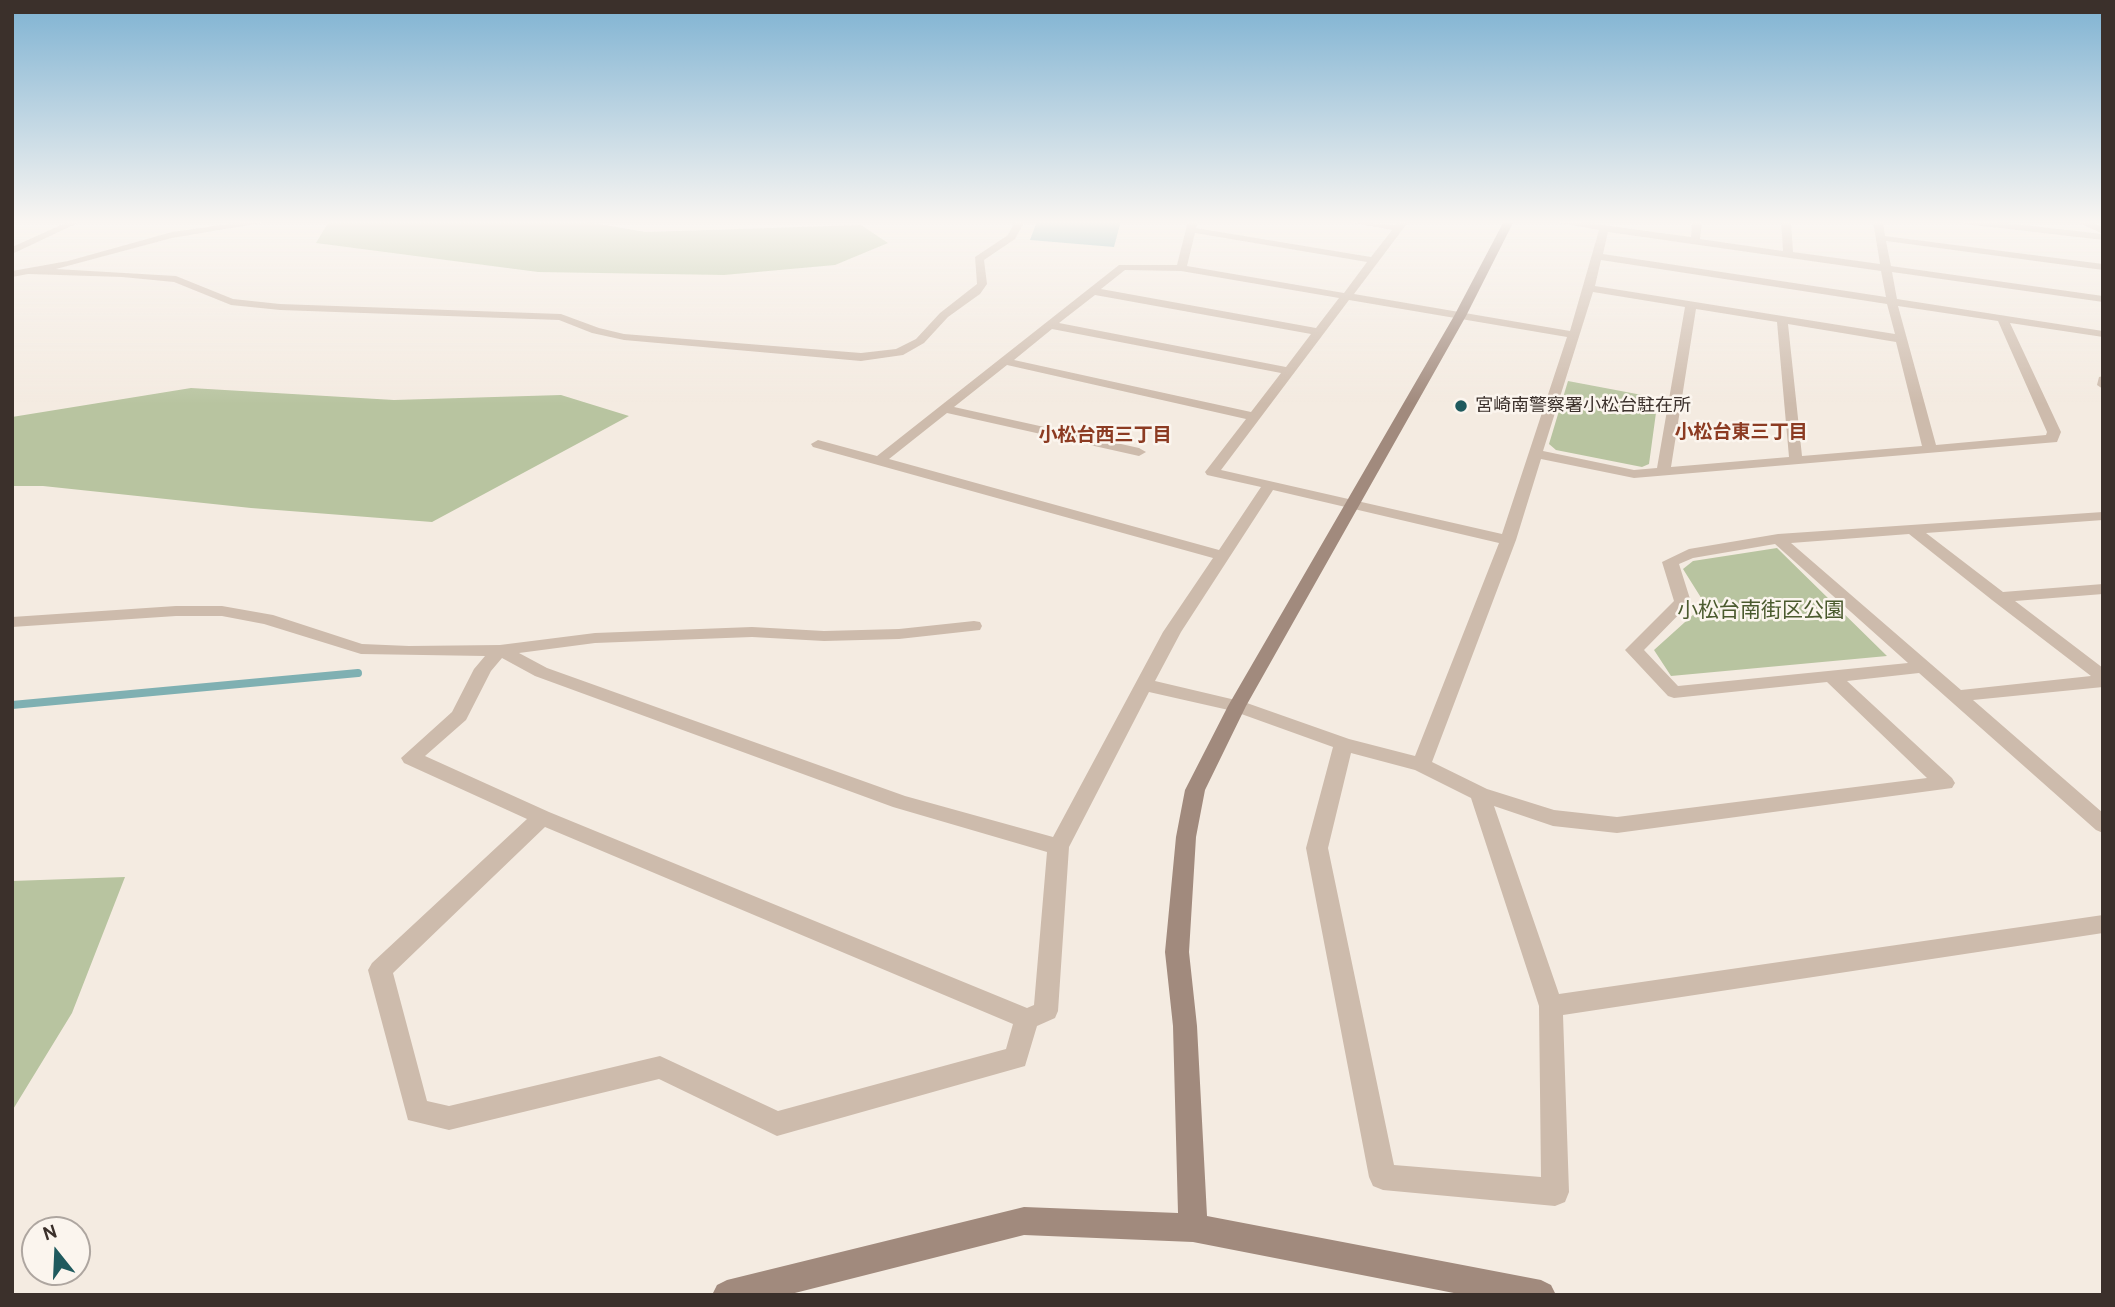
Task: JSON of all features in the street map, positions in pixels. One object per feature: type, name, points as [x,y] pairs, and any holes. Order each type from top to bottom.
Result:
[{"type":"street","points":[[183,282],[231,302],[280,307],[561,317],[596,331],[624,337],[817,355],[861,356],[899,352],[920,341],[944,314],[976,292],[982,282]]},
{"type":"street","points":[[880,460],[1104,282]]},
{"type":"street","points":[[1263,282],[1574,335]]},
{"type":"street","points":[[1356,282],[1212,472],[1507,540]]},
{"type":"street","points":[[1194,1228],[1186,1039],[1177,952],[1186,837],[1195,790],[1237,706],[1478,282]]},
{"type":"street","points":[[1421,765],[1507,540],[1591,282]]},
{"type":"street","points":[[1761,282],[2103,334]]},
{"type":"street","points":[[1889,282],[1930,449]]},
{"type":"street","points":[[1985,282],[2103,299]]},
{"type":"street","points":[[1589,288],[1902,339]]},
{"type":"street","points":[[1093,291],[1318,332]]},
{"type":"street","points":[[1663,473],[1691,305]]},
{"type":"street","points":[[1536,454],[1634,474],[2052,439],[2054,432],[2003,319]]},
{"type":"street","points":[[1782,320],[1796,462]]},
{"type":"street","points":[[1050,325],[1288,371]]},
{"type":"street","points":[[1004,361],[1254,417]]},
{"type":"street","points":[[944,409],[1139,452]]},
{"type":"street","points":[[818,444],[1223,556]]},
{"type":"street","points":[[500,650],[483,669],[459,716],[411,758],[542,817],[1027,1019],[1046,1011],[1058,847],[1172,632],[1270,484]]},
{"type":"street","points":[[1924,667],[1674,692],[1634,650],[1683,602],[1670,562],[1689,554],[1778,539],[2103,516]]},
{"type":"street","points":[[1910,528],[2103,679]]},
{"type":"street","points":[[1778,539],[2103,825]]},
{"type":"street","points":[[1998,597],[2103,589]]},
{"type":"street","points":[[12,622],[176,611],[222,611],[267,619],[361,649],[500,650],[595,638],[752,632],[824,636],[899,634],[974,626]]},
{"type":"street","points":[[500,650],[541,672],[900,802],[1058,847]]},
{"type":"street","points":[[1145,685],[1237,706],[1345,744],[1421,765],[1480,794],[1553,818],[1617,825],[1945,783],[1832,677]]},
{"type":"street","points":[[1956,696],[2103,679]]},
{"type":"street","points":[[1345,744],[1317,848],[1384,1177],[1555,1192],[1551,1006],[1480,794]]},
{"type":"street","points":[[542,817],[380,970],[417,1111],[449,1118],[660,1067],[777,1124],[1016,1058],[1027,1019]]},
{"type":"street","points":[[1551,1006],[2103,924]]},
{"type":"street","points":[[727,1295],[1024,1221],[1194,1228],[1541,1295]]},
{"type":"green space","points":[[1568,381],[1658,398],[1649,464],[1642,467],[1556,450],[1549,444]]},
{"type":"green space","points":[[191,388],[394,400],[561,395],[629,416],[432,522],[251,508],[43,486],[12,486],[12,417]]},
{"type":"green space","name":"小松台南街区公園","points":[[1777,548],[1887,656],[1671,676],[1654,650],[1705,604],[1683,569],[1693,561]]},
{"type":"green space","points":[[125,877],[72,1013],[12,1111],[12,881]]},
{"type":"waterway","points":[[12,705],[358,673]]},
{"type":"place","name":"宮崎南警察署小松台駐在所","points":[[1461,406]]},
{"type":"district","name":"小松台東三丁目","points":[[1741,432]]},
{"type":"district","name":"小松台西三丁目","points":[[1105,435]]}]
